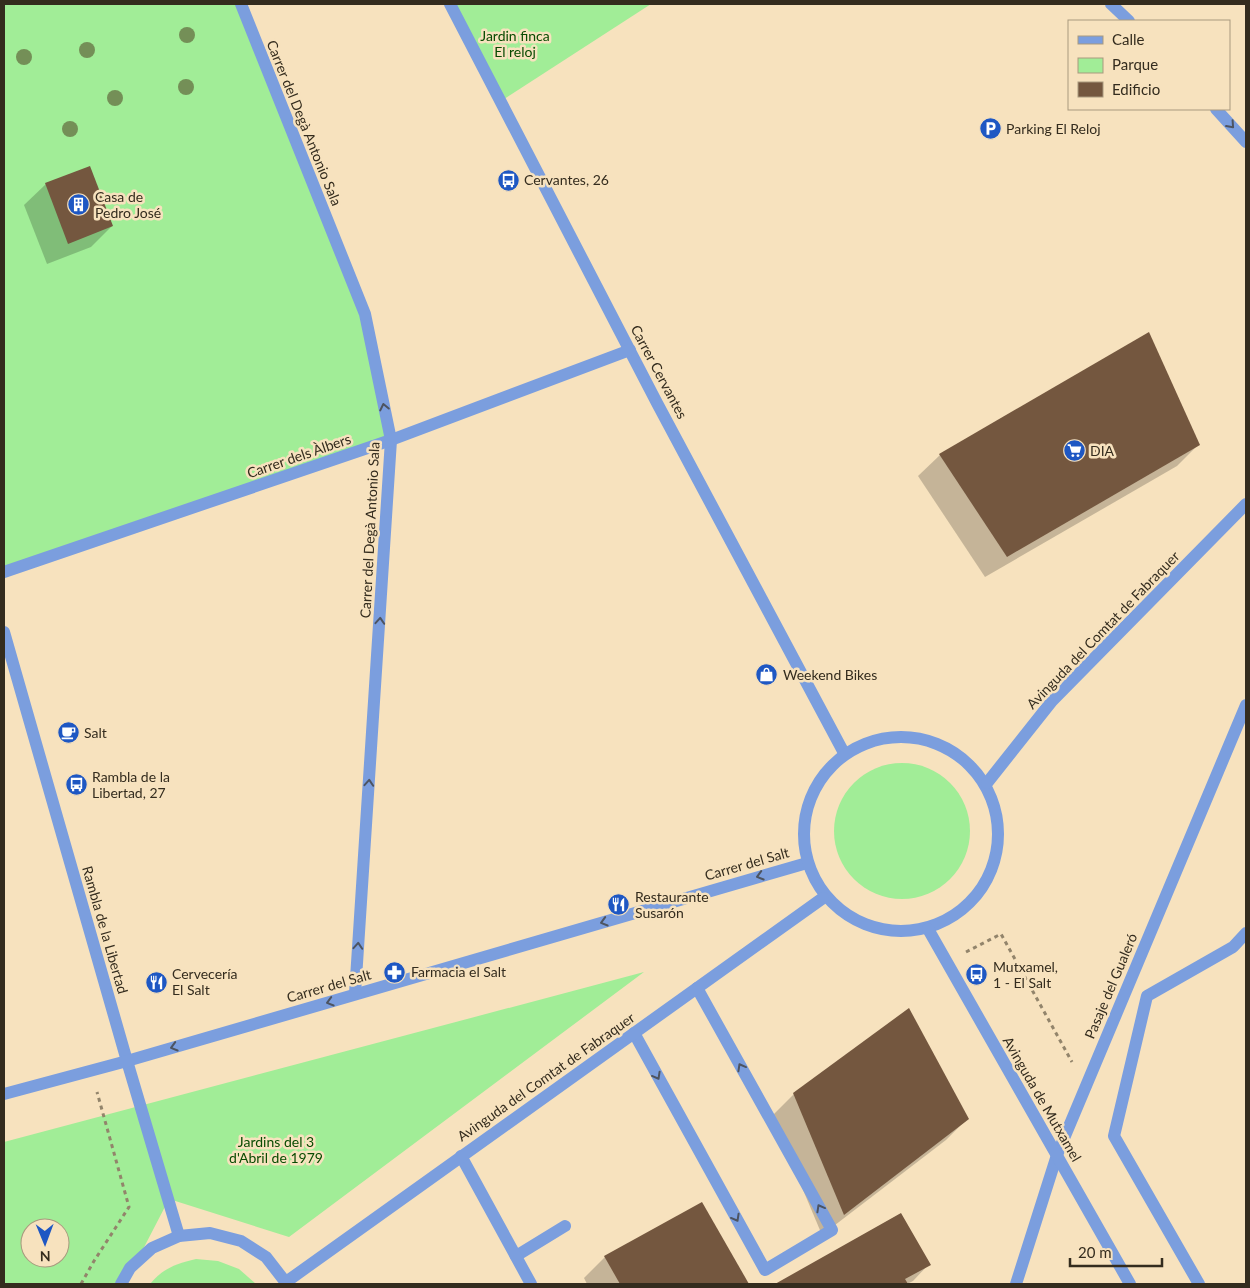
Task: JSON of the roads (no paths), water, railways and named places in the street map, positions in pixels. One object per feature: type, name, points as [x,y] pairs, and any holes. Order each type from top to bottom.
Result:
[{"type":"street","name":"Carrer del Degà Antonio Sala","points":[[241,4],[365,314],[391,440],[355,994]]},
{"type":"street","name":"Carrer Cervantes","points":[[450,4],[630,350],[844,753]]},
{"type":"street","points":[[1111,4],[1129,20]]},
{"type":"street","points":[[1217,110],[1246,142]]},
{"type":"street","name":"Carrer dels Àlbers","points":[[4,572],[391,440],[630,350]]},
{"type":"street","name":"Avinguda del Comtat de Fabraquer","points":[[987,783],[1052,701],[1246,504]]},
{"type":"street","name":"Rambla de la Libertad","points":[[4,632],[179,1236]]},
{"type":"street","name":"Pasaje del Gualeró","points":[[1016,1284],[1057,1155],[1246,704]]},
{"type":"street","points":[[891,735],[938,742],[987,783],[1000,825],[996,864],[967,908],[928,929],[890,929],[857,924],[823,898],[807,863],[803,828],[810,794],[826,771],[844,753],[891,735]]},
{"type":"street","name":"Carrer del Salt","points":[[4,1094],[127,1061],[807,863]]},
{"type":"street","name":"Avinguda del Comtat de Fabraquer","points":[[286,1283],[823,898]]},
{"type":"street","name":"Avinguda de Mutxamel","points":[[928,929],[1130,1284]]},
{"type":"street","points":[[1199,1284],[1114,1136],[1147,996],[1234,947],[1246,933]]},
{"type":"street","points":[[634,1033],[765,1270],[832,1230],[697,988]]},
{"type":"street","points":[[461,1156],[531,1284]]},
{"type":"street","points":[[516,1256],[565,1226]]},
{"type":"street","points":[[121,1284],[130,1268],[152,1248],[179,1236],[210,1233],[241,1241],[266,1257],[286,1283]]},
{"type":"place","name":"Parking El Reloj","points":[[990,129]]},
{"type":"place","name":"Cervantes, 26","points":[[508,180]]},
{"type":"place","name":"Casa de Pedro José","points":[[79,205]]},
{"type":"place","name":"DIA","points":[[1074,451]]},
{"type":"place","name":"Weekend Bikes","points":[[767,675]]},
{"type":"place","name":"Salt","points":[[68,733]]},
{"type":"place","name":"Rambla de la Libertad, 27","points":[[76,785]]},
{"type":"place","name":"Restaurante Susarón","points":[[619,905]]},
{"type":"place","name":"Farmacia el Salt","points":[[395,972]]},
{"type":"place","name":"Mutxamel, 1 - El Salt","points":[[977,975]]},
{"type":"place","name":"Cervecería El Salt","points":[[156,982]]},
{"type":"park label","name":"Jardin finca El reloj","points":[[515,44]]},
{"type":"park label","name":"Jardins del 3 d'Abril de 1979","points":[[276,1150]]}]
